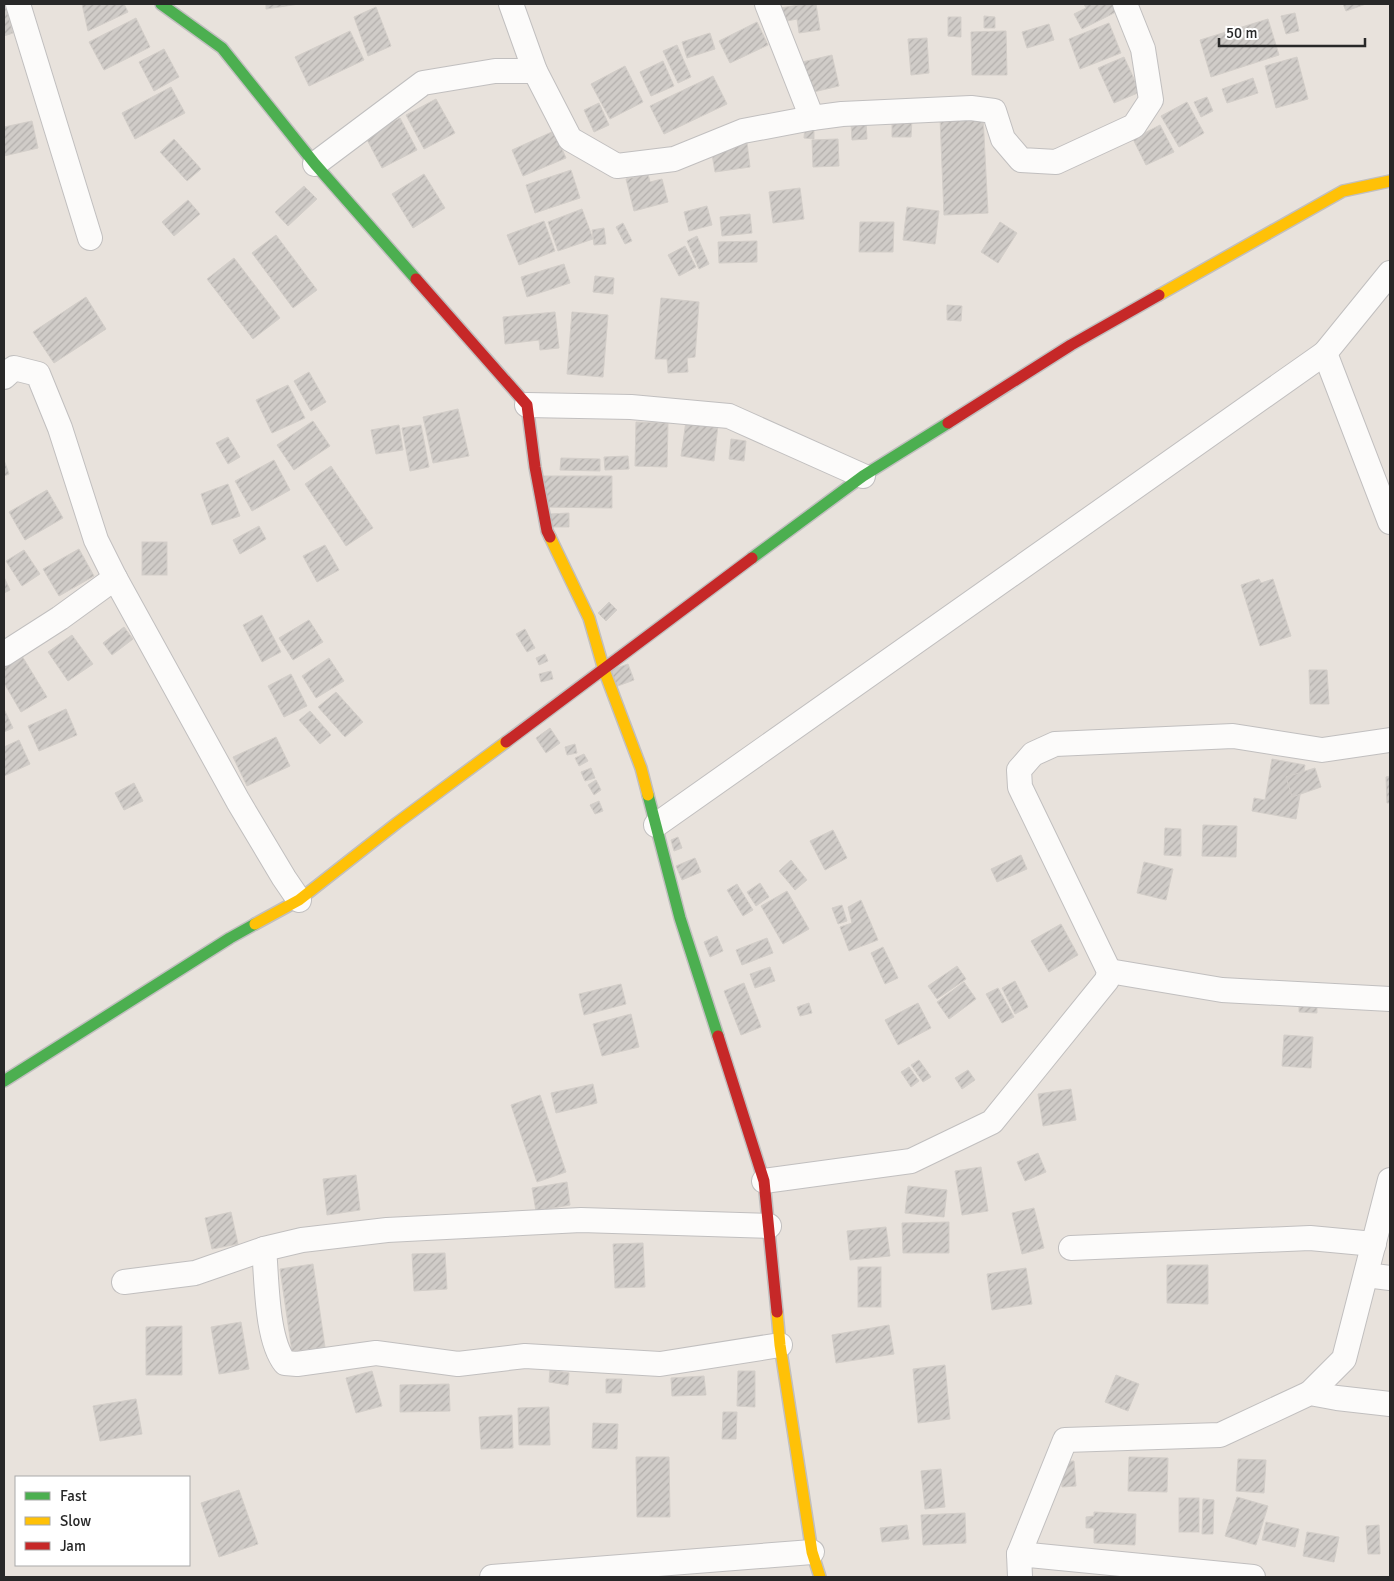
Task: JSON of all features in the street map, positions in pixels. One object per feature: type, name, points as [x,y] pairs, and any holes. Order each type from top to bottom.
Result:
[{"type":"street","points":[[18,4],[90,238]]},
{"type":"street","points":[[162,4],[222,48],[316,164],[528,405],[535,467],[546,531],[588,618],[604,670],[641,768],[680,918],[764,1181],[780,1345],[812,1552],[820,1577]]},
{"type":"street","points":[[511,4],[535,71],[570,139],[617,166],[674,159],[743,130],[812,118],[842,114],[971,108],[994,112],[1003,139],[1021,160],[1056,162],[1134,126],[1152,100],[1143,49],[1125,4]]},
{"type":"street","points":[[766,4],[812,118]]},
{"type":"street","points":[[316,164],[423,83],[496,71],[535,71]]},
{"type":"street","points":[[4,1081],[230,938],[299,900],[397,823],[863,476],[1071,345],[1343,191],[1390,180]]},
{"type":"street","points":[[656,825],[1325,353],[1390,273]]},
{"type":"street","points":[[1325,353],[1390,522]]},
{"type":"street","points":[[4,377],[14,368],[38,374],[60,428],[96,540],[238,801],[299,900]]},
{"type":"street","points":[[528,405],[630,407],[729,416],[863,476]]},
{"type":"street","points":[[4,654],[60,618],[115,578]]},
{"type":"street","points":[[764,1181],[911,1161],[992,1122],[1107,980],[1109,971],[1020,787],[1019,770],[1033,754],[1055,744],[1233,736],[1322,750],[1390,740]]},
{"type":"street","points":[[1109,971],[1222,990],[1390,999]]},
{"type":"street","points":[[1253,1577],[1020,1566],[1065,1440],[1220,1435],[1310,1393],[1344,1359],[1390,1180]]},
{"type":"street","points":[[124,1282],[195,1273],[264,1249],[302,1240],[387,1230],[581,1220],[769,1226]]},
{"type":"street","points":[[1071,1248],[1310,1238],[1374,1244]]},
{"type":"street","points":[[264,1249],[268,1299],[275,1347],[285,1362],[297,1364],[376,1354],[458,1364],[525,1356],[660,1364],[780,1345]]},
{"type":"street","points":[[1366,1275],[1390,1278]]},
{"type":"street","points":[[1310,1393],[1390,1404]]},
{"type":"street","points":[[492,1577],[812,1552]]},
{"type":"building","points":[[4,4],[13,33],[4,36]]},
{"type":"building","points":[[82,4],[124,4],[128,12],[88,31]]},
{"type":"building","points":[[266,4],[299,4],[266,9]]},
{"type":"building","points":[[816,4],[820,30],[799,33],[797,19],[782,22],[780,8]]},
{"type":"building","points":[[1084,4],[1122,4],[1124,8],[1082,29],[1074,14],[1086,8]]},
{"type":"building","points":[[1343,4],[1366,4],[1346,11]]},
{"type":"building","points":[[376,7],[391,46],[368,56],[354,17]]},
{"type":"building","points":[[1295,13],[1299,31],[1286,34],[1281,16]]},
{"type":"building","points":[[984,16],[995,17],[995,28],[984,28]]},
{"type":"building","points":[[948,17],[961,17],[961,37],[948,36]]},
{"type":"building","points":[[136,18],[150,47],[104,70],[89,42]]},
{"type":"building","points":[[1268,19],[1279,55],[1211,77],[1200,40]]},
{"type":"building","points":[[757,22],[768,45],[730,63],[719,41]]},
{"type":"building","points":[[1109,23],[1121,53],[1080,69],[1069,39]]},
{"type":"building","points":[[1049,24],[1054,40],[1027,48],[1022,32]]},
{"type":"building","points":[[350,31],[364,60],[309,86],[295,57]]},
{"type":"building","points":[[1006,31],[1007,75],[972,75],[971,32]]},
{"type":"building","points":[[710,33],[715,49],[687,58],[682,42]]},
{"type":"building","points":[[927,38],[929,73],[911,75],[908,39]]},
{"type":"building","points":[[677,45],[691,77],[678,83],[663,51]]},
{"type":"building","points":[[164,49],[179,77],[154,91],[139,62]]},
{"type":"building","points":[[832,55],[839,86],[805,94],[798,63]]},
{"type":"building","points":[[1124,57],[1140,92],[1114,103],[1098,68]]},
{"type":"building","points":[[1297,57],[1308,99],[1276,108],[1265,66]]},
{"type":"building","points":[[663,61],[674,86],[651,96],[640,72]]},
{"type":"building","points":[[625,66],[643,102],[610,119],[591,84]]},
{"type":"building","points":[[713,76],[727,104],[664,134],[650,106]]},
{"type":"building","points":[[1253,78],[1258,93],[1227,103],[1222,89]]},
{"type":"building","points":[[171,87],[185,113],[135,139],[122,113]]},
{"type":"building","points":[[1207,97],[1213,111],[1201,117],[1194,102]]},
{"type":"building","points":[[436,99],[455,133],[424,149],[406,115]]},
{"type":"building","points":[[1187,102],[1204,133],[1179,147],[1161,116]]},
{"type":"building","points":[[599,103],[609,125],[594,132],[584,110]]},
{"type":"building","points":[[983,116],[988,213],[944,215],[940,118]]},
{"type":"building","points":[[400,118],[417,150],[382,168],[365,136]]},
{"type":"building","points":[[892,118],[912,119],[911,137],[892,137]]},
{"type":"building","points":[[32,121],[38,148],[4,156],[4,127]]},
{"type":"building","points":[[866,121],[867,139],[852,140],[851,122]]},
{"type":"building","points":[[1160,125],[1174,152],[1146,165],[1133,139]]},
{"type":"building","points":[[805,126],[814,126],[814,139],[804,138]]},
{"type":"building","points":[[554,131],[566,158],[523,176],[512,150]]},
{"type":"building","points":[[174,139],[201,169],[187,181],[160,152]]},
{"type":"building","points":[[838,139],[839,166],[813,167],[812,140]]},
{"type":"building","points":[[747,143],[750,167],[715,172],[711,148]]},
{"type":"building","points":[[571,170],[580,198],[535,213],[526,185]]},
{"type":"building","points":[[424,174],[445,208],[413,228],[392,194]]},
{"type":"building","points":[[648,174],[650,182],[662,179],[668,202],[634,211],[626,179]]},
{"type":"building","points":[[304,186],[317,199],[288,226],[275,212]]},
{"type":"building","points":[[800,188],[804,219],[773,223],[769,192]]},
{"type":"building","points":[[188,200],[200,214],[174,236],[162,222]]},
{"type":"building","points":[[707,206],[712,225],[689,231],[684,212]]},
{"type":"building","points":[[907,207],[939,211],[935,244],[903,240]]},
{"type":"building","points":[[582,209],[593,239],[558,251],[548,222]]},
{"type":"building","points":[[750,214],[752,233],[722,236],[720,217]]},
{"type":"building","points":[[544,221],[555,251],[519,265],[507,235]]},
{"type":"building","points":[[860,222],[894,222],[893,252],[859,252]]},
{"type":"building","points":[[1000,222],[1017,233],[998,263],[981,252]]},
{"type":"building","points":[[623,223],[632,241],[625,244],[616,227]]},
{"type":"building","points":[[604,228],[606,244],[594,245],[592,230]]},
{"type":"building","points":[[276,235],[317,290],[293,308],[252,253]]},
{"type":"building","points":[[697,236],[709,264],[699,269],[687,241]]},
{"type":"building","points":[[757,241],[757,262],[719,263],[718,242]]},
{"type":"building","points":[[685,246],[696,267],[679,276],[668,255]]},
{"type":"building","points":[[234,258],[280,318],[253,339],[207,279]]},
{"type":"building","points":[[564,264],[570,283],[527,297],[521,277]]},
{"type":"building","points":[[595,276],[614,278],[613,294],[593,292]]},
{"type":"building","points":[[86,297],[106,329],[54,363],[33,332]]},
{"type":"building","points":[[661,298],[699,302],[695,357],[687,358],[688,372],[668,373],[667,359],[655,359]]},
{"type":"building","points":[[947,305],[962,306],[961,321],[947,320]]},
{"type":"building","points":[[555,312],[559,348],[540,350],[539,340],[505,344],[503,317]]},
{"type":"building","points":[[572,312],[608,315],[603,377],[567,374]]},
{"type":"building","points":[[309,372],[326,402],[311,411],[294,381]]},
{"type":"building","points":[[288,385],[305,418],[272,433],[256,400]]},
{"type":"building","points":[[458,409],[469,456],[433,463],[423,417]]},
{"type":"building","points":[[313,421],[330,446],[294,470],[277,445]]},
{"type":"building","points":[[686,421],[718,425],[714,461],[681,456]]},
{"type":"building","points":[[636,422],[668,423],[667,467],[635,466]]},
{"type":"building","points":[[399,425],[403,450],[376,454],[371,430]]},
{"type":"building","points":[[421,425],[429,467],[410,471],[402,428]]},
{"type":"building","points":[[228,437],[240,457],[228,464],[216,443]]},
{"type":"building","points":[[731,439],[746,441],[744,461],[729,459]]},
{"type":"building","points":[[628,456],[629,469],[605,470],[604,457]]},
{"type":"building","points":[[561,458],[600,459],[600,471],[560,470]]},
{"type":"building","points":[[4,460],[9,474],[4,476]]},
{"type":"building","points":[[274,460],[290,490],[252,511],[235,481]]},
{"type":"building","points":[[331,466],[373,528],[346,546],[305,484]]},
{"type":"building","points":[[543,476],[612,476],[612,508],[543,507]]},
{"type":"building","points":[[228,484],[240,516],[212,525],[201,494]]},
{"type":"building","points":[[47,490],[63,518],[25,540],[9,512]]},
{"type":"building","points":[[569,513],[569,527],[550,527],[550,514]]},
{"type":"building","points":[[259,526],[266,539],[240,554],[233,540]]},
{"type":"building","points":[[142,542],[167,542],[167,575],[142,575]]},
{"type":"building","points":[[325,545],[339,570],[317,582],[303,556]]},
{"type":"building","points":[[79,549],[94,576],[59,596],[43,569]]},
{"type":"building","points":[[24,550],[40,574],[22,586],[6,561]]},
{"type":"building","points":[[4,577],[10,590],[4,593]]},
{"type":"building","points":[[1259,579],[1261,583],[1273,579],[1291,636],[1260,646],[1241,585]]},
{"type":"building","points":[[609,602],[617,610],[606,621],[598,613]]},
{"type":"building","points":[[262,615],[281,652],[262,662],[243,625]]},
{"type":"building","points":[[309,620],[323,642],[293,660],[279,638]]},
{"type":"building","points":[[124,627],[133,639],[112,655],[103,643]]},
{"type":"building","points":[[525,629],[535,648],[527,652],[516,634]]},
{"type":"building","points":[[72,635],[93,664],[68,681],[48,652]]},
{"type":"building","points":[[545,654],[548,661],[539,665],[536,658]]},
{"type":"building","points":[[22,656],[47,697],[21,712],[4,683],[4,667]]},
{"type":"building","points":[[329,658],[344,681],[316,698],[302,676]]},
{"type":"building","points":[[628,664],[634,680],[615,687],[608,671]]},
{"type":"building","points":[[1309,670],[1327,670],[1329,704],[1310,704]]},
{"type":"building","points":[[551,671],[553,679],[541,682],[539,674]]},
{"type":"building","points":[[291,674],[307,706],[284,717],[268,686]]},
{"type":"building","points":[[336,692],[363,722],[345,737],[318,707]]},
{"type":"building","points":[[4,709],[13,728],[4,732]]},
{"type":"building","points":[[66,709],[77,735],[39,751],[28,726]]},
{"type":"building","points":[[310,711],[331,735],[320,744],[299,720]]},
{"type":"building","points":[[550,728],[560,743],[546,753],[536,738]]},
{"type":"building","points":[[276,737],[290,766],[247,786],[233,757]]},
{"type":"building","points":[[19,740],[30,764],[4,776],[4,747]]},
{"type":"building","points":[[575,744],[577,753],[567,755],[565,747]]},
{"type":"building","points":[[584,754],[588,761],[579,766],[575,758]]},
{"type":"building","points":[[1272,759],[1305,765],[1296,819],[1252,811],[1254,798],[1265,800]]},
{"type":"building","points":[[591,768],[595,778],[585,781],[581,772]]},
{"type":"building","points":[[1315,768],[1321,787],[1292,797],[1286,777]]},
{"type":"building","points":[[1390,776],[1390,803],[1387,803],[1386,777]]},
{"type":"building","points":[[596,780],[601,790],[594,795],[588,785]]},
{"type":"building","points":[[134,783],[143,801],[124,810],[115,793]]},
{"type":"building","points":[[599,801],[603,811],[595,814],[590,805]]},
{"type":"building","points":[[1203,825],[1237,826],[1236,857],[1202,856]]},
{"type":"building","points":[[1165,828],[1181,829],[1181,856],[1164,855]]},
{"type":"building","points":[[833,830],[847,858],[825,870],[810,841]]},
{"type":"building","points":[[678,837],[682,848],[674,851],[671,840]]},
{"type":"building","points":[[1021,855],[1027,869],[997,882],[991,869]]},
{"type":"building","points":[[695,858],[701,872],[682,880],[676,866]]},
{"type":"building","points":[[791,860],[807,880],[795,890],[779,871]]},
{"type":"building","points":[[1144,862],[1173,869],[1166,900],[1137,893]]},
{"type":"building","points":[[760,883],[769,897],[756,906],[747,892]]},
{"type":"building","points":[[737,884],[753,910],[743,916],[727,890]]},
{"type":"building","points":[[787,891],[809,929],[783,944],[761,906]]},
{"type":"building","points":[[861,900],[878,940],[849,951],[840,927],[852,923],[848,907]]},
{"type":"building","points":[[842,905],[847,921],[838,924],[832,908]]},
{"type":"building","points":[[1061,924],[1078,955],[1049,972],[1031,941]]},
{"type":"building","points":[[717,936],[723,951],[710,957],[704,942]]},
{"type":"building","points":[[767,938],[773,953],[742,965],[736,950]]},
{"type":"building","points":[[883,947],[898,978],[885,984],[871,953]]},
{"type":"building","points":[[957,966],[966,979],[937,999],[928,986]]},
{"type":"building","points":[[770,967],[775,981],[755,988],[750,974]]},
{"type":"building","points":[[1015,981],[1028,1007],[1015,1014],[1002,988]]},
{"type":"building","points":[[964,982],[976,999],[949,1019],[937,1002]]},
{"type":"building","points":[[744,983],[761,1027],[741,1035],[724,991]]},
{"type":"building","points":[[621,984],[626,1004],[584,1015],[579,994]]},
{"type":"building","points":[[998,988],[1014,1017],[1002,1023],[986,994]]},
{"type":"building","points":[[1299,1001],[1317,1002],[1317,1013],[1299,1012]]},
{"type":"building","points":[[809,1003],[812,1013],[800,1016],[797,1007]]},
{"type":"building","points":[[918,1003],[931,1028],[898,1045],[885,1020]]},
{"type":"building","points":[[631,1014],[639,1047],[602,1056],[593,1024]]},
{"type":"building","points":[[1284,1035],[1313,1037],[1311,1068],[1282,1066]]},
{"type":"building","points":[[919,1060],[931,1077],[923,1082],[911,1065]]},
{"type":"building","points":[[909,1067],[919,1081],[911,1087],[901,1072]]},
{"type":"building","points":[[968,1070],[975,1080],[962,1089],[955,1078]]},
{"type":"building","points":[[593,1084],[597,1103],[556,1113],[551,1093]]},
{"type":"building","points":[[1071,1089],[1076,1120],[1043,1126],[1038,1094]]},
{"type":"building","points":[[540,1095],[566,1172],[537,1182],[511,1105]]},
{"type":"building","points":[[1038,1153],[1046,1172],[1025,1181],[1017,1162]]},
{"type":"building","points":[[981,1167],[988,1211],[962,1215],[955,1171]]},
{"type":"building","points":[[356,1175],[360,1210],[327,1215],[323,1179]]},
{"type":"building","points":[[567,1182],[570,1205],[536,1211],[532,1188]]},
{"type":"building","points":[[908,1186],[947,1190],[944,1217],[905,1213]]},
{"type":"building","points":[[1034,1208],[1044,1248],[1022,1254],[1012,1213]]},
{"type":"building","points":[[231,1212],[238,1244],[212,1249],[205,1218]]},
{"type":"building","points":[[949,1222],[949,1253],[903,1253],[902,1223]]},
{"type":"building","points":[[886,1227],[890,1256],[850,1260],[847,1231]]},
{"type":"building","points":[[643,1243],[645,1287],[615,1288],[613,1244]]},
{"type":"building","points":[[445,1253],[447,1289],[414,1291],[412,1254]]},
{"type":"building","points":[[313,1264],[325,1347],[292,1352],[280,1269]]},
{"type":"building","points":[[1167,1265],[1208,1265],[1208,1304],[1167,1303]]},
{"type":"building","points":[[858,1267],[881,1267],[881,1307],[858,1307]]},
{"type":"building","points":[[1026,1268],[1032,1304],[992,1310],[987,1274]]},
{"type":"building","points":[[241,1322],[249,1369],[219,1374],[211,1327]]},
{"type":"building","points":[[889,1325],[894,1354],[836,1363],[832,1335]]},
{"type":"building","points":[[182,1326],[182,1375],[146,1375],[146,1327]]},
{"type":"building","points":[[945,1365],[950,1419],[918,1423],[913,1369]]},
{"type":"building","points":[[550,1370],[569,1373],[568,1385],[549,1382]]},
{"type":"building","points":[[372,1371],[382,1406],[356,1413],[346,1378]]},
{"type":"building","points":[[738,1371],[755,1371],[755,1407],[737,1406]]},
{"type":"building","points":[[1116,1375],[1139,1384],[1128,1411],[1105,1402]]},
{"type":"building","points":[[704,1376],[706,1395],[672,1396],[671,1378]]},
{"type":"building","points":[[606,1379],[622,1379],[621,1393],[606,1393]]},
{"type":"building","points":[[449,1384],[450,1411],[400,1412],[400,1385]]},
{"type":"building","points":[[136,1399],[142,1434],[100,1441],[93,1406]]},
{"type":"building","points":[[549,1407],[550,1445],[519,1445],[518,1408]]},
{"type":"building","points":[[723,1412],[737,1412],[736,1439],[722,1439]]},
{"type":"building","points":[[512,1415],[513,1448],[481,1449],[479,1417]]},
{"type":"building","points":[[593,1423],[618,1424],[617,1449],[592,1448]]},
{"type":"building","points":[[636,1457],[669,1457],[670,1517],[637,1517]]},
{"type":"building","points":[[1129,1457],[1168,1458],[1167,1492],[1128,1491]]},
{"type":"building","points":[[1238,1459],[1266,1460],[1264,1493],[1236,1491]]},
{"type":"building","points":[[1074,1461],[1076,1486],[1062,1487],[1060,1462]]},
{"type":"building","points":[[941,1469],[945,1507],[925,1509],[921,1471]]},
{"type":"building","points":[[239,1490],[258,1544],[219,1557],[201,1503]]},
{"type":"building","points":[[1237,1497],[1268,1506],[1256,1545],[1225,1536]]},
{"type":"building","points":[[1179,1498],[1199,1498],[1199,1532],[1179,1532]]},
{"type":"building","points":[[1203,1499],[1214,1500],[1213,1534],[1202,1534]]},
{"type":"building","points":[[1094,1512],[1136,1514],[1135,1545],[1094,1543],[1094,1528],[1086,1528],[1086,1517],[1094,1516]]},
{"type":"building","points":[[965,1513],[966,1543],[923,1545],[921,1515]]},
{"type":"building","points":[[1266,1522],[1299,1529],[1295,1547],[1262,1540]]},
{"type":"building","points":[[907,1525],[909,1539],[882,1542],[880,1528]]},
{"type":"building","points":[[1379,1525],[1380,1554],[1368,1554],[1366,1526]]},
{"type":"building","points":[[1307,1532],[1339,1537],[1334,1562],[1303,1556]]},
{"type":"traffic: fast","points":[[161,4],[222,48],[315,164],[416,279]]},
{"type":"traffic: fast","points":[[752,558],[863,476],[948,423]]},
{"type":"traffic: fast","points":[[648,795],[680,918],[718,1036]]},
{"type":"traffic: fast","points":[[4,1081],[255,924]]},
{"type":"traffic: slow","points":[[1159,295],[1343,191],[1390,181]]},
{"type":"traffic: slow","points":[[550,537],[589,618],[604,670],[641,768],[648,795]]},
{"type":"traffic: slow","points":[[255,924],[299,900],[397,823],[506,742]]},
{"type":"traffic: slow","points":[[777,1312],[780,1345],[812,1552],[820,1577]]},
{"type":"traffic: jam","points":[[416,279],[527,405],[535,467],[547,531],[550,537]]},
{"type":"traffic: jam","points":[[948,423],[1071,345],[1159,295]]},
{"type":"traffic: jam","points":[[506,742],[752,558]]},
{"type":"traffic: jam","points":[[718,1036],[764,1181],[777,1312]]}]
